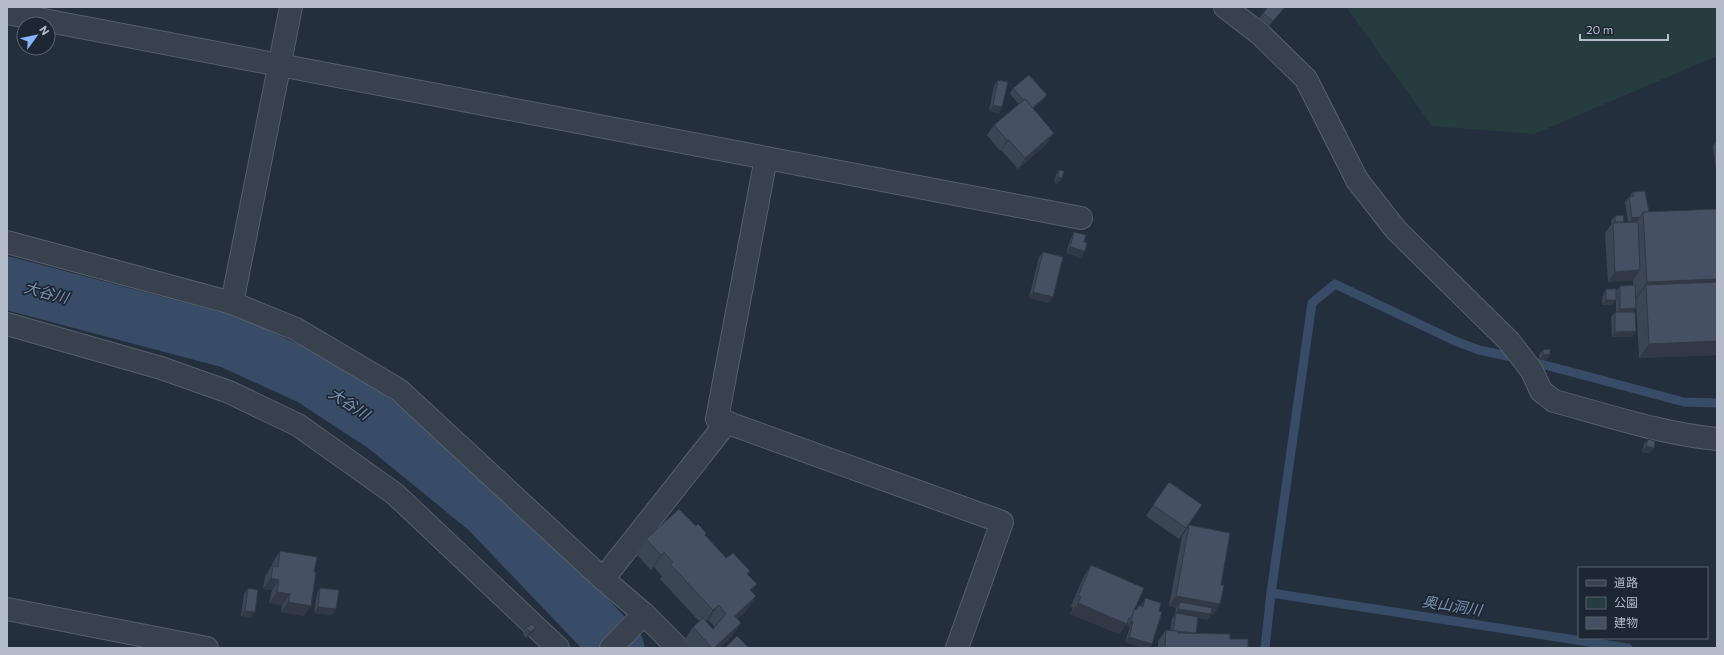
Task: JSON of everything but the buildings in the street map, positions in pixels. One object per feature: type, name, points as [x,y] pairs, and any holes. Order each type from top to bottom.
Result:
[{"type":"street","points":[[232,303],[278,65],[291,7]]},
{"type":"street","points":[[1225,7],[1260,34],[1306,80],[1357,180],[1396,230],[1515,349],[1532,371],[1541,391],[1554,402],[1696,437],[1717,438]]},
{"type":"street","points":[[7,13],[1081,218]]},
{"type":"street","points":[[766,158],[717,419],[1002,522],[957,648]]},
{"type":"street","points":[[7,242],[232,303],[296,329],[399,390],[603,579],[644,614],[678,648]]},
{"type":"street","points":[[7,324],[161,368],[229,392],[298,425],[395,494],[558,648]]},
{"type":"street","points":[[603,579],[727,422]]},
{"type":"street","points":[[7,609],[207,648]]},
{"type":"street","points":[[611,648],[644,614]]},
{"type":"green space","points":[[1346,7],[1717,7],[1717,56],[1534,134],[1432,126]]},
{"type":"waterway","name":"大谷川","points":[[7,283],[230,342],[311,379],[383,426],[486,510],[618,648]]},
{"type":"waterway","points":[[1265,648],[1271,593],[1312,303],[1335,284],[1455,341],[1479,350],[1517,358]]},
{"type":"waterway","points":[[1530,361],[1684,402],[1717,403]]},
{"type":"waterway","name":"奥山洞川","points":[[1271,593],[1628,648]]}]
